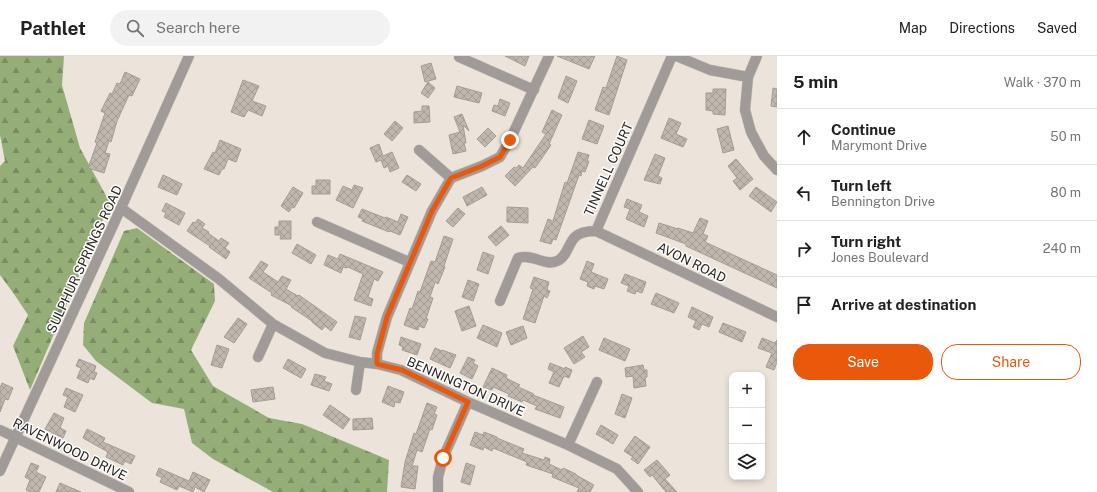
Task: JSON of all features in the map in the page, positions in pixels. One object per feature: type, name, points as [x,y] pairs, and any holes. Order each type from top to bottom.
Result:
[{"type":"street","name":"SULPHUR SPRINGS ROAD","points":[[0,471],[189,56]]},
{"type":"street","points":[[377,364],[377,354],[387,317],[409,262],[432,211],[451,178],[500,157],[510,140],[549,56]]},
{"type":"street","name":"TINNELL COURT","points":[[500,301],[518,258],[526,256],[544,262],[552,263],[558,261],[564,256],[576,236],[585,232],[596,231],[672,56]]},
{"type":"street","points":[[676,56],[710,70],[748,77]]},
{"type":"street","points":[[757,56],[748,77],[745,110],[751,132],[764,156],[777,170]]},
{"type":"street","points":[[459,57],[534,90]]},
{"type":"street","points":[[419,150],[451,178]]},
{"type":"street","name":"BENNINGTON DRIVE","points":[[121,208],[219,279],[274,324],[325,353],[360,362],[377,364],[402,370],[468,402],[568,445],[617,469],[638,492]]},
{"type":"street","points":[[317,222],[409,262]]},
{"type":"street","name":"AVON ROAD","points":[[596,231],[777,317]]},
{"type":"street","points":[[258,357],[274,324]]},
{"type":"street","points":[[356,390],[360,362]]},
{"type":"street","points":[[568,445],[597,382]]},
{"type":"street","points":[[438,492],[438,477],[443,458],[468,402]]},
{"type":"street","name":"RAVENWOOD DRIVE","points":[[0,430],[129,492]]},
{"type":"green space","points":[[0,56],[64,56],[62,85],[80,148],[110,203],[30,390],[13,346],[28,315],[0,275],[0,166],[5,161],[0,135]]},
{"type":"green space","points":[[137,228],[214,284],[215,301],[191,350],[213,386],[269,418],[302,424],[389,460],[387,492],[273,492],[213,459],[192,443],[184,409],[152,403],[96,361],[83,345],[84,323],[124,231]]},
{"type":"building","points":[[505,56],[529,56],[525,66]]},
{"type":"building","points":[[557,56],[595,56],[589,69]]},
{"type":"building","points":[[617,56],[627,60],[609,115],[595,110],[603,87],[606,88]]},
{"type":"building","points":[[431,63],[436,79],[425,82],[421,66]]},
{"type":"building","points":[[125,72],[140,79],[132,96],[129,95],[117,121],[111,142],[109,141],[105,153],[110,154],[104,173],[88,168],[97,143],[95,142],[105,113],[101,111],[117,83],[120,84]]},
{"type":"building","points":[[566,76],[577,81],[568,103],[558,98]]},
{"type":"building","points":[[243,80],[259,86],[252,101],[266,106],[262,116],[248,110],[244,117],[231,112]]},
{"type":"building","points":[[428,82],[435,88],[428,98],[421,93]]},
{"type":"building","points":[[457,86],[482,93],[479,103],[454,97]]},
{"type":"building","points":[[773,88],[777,89],[777,107],[771,106]]},
{"type":"building","points":[[713,89],[726,89],[725,115],[713,114],[713,111],[706,110],[706,93],[713,93]]},
{"type":"building","points":[[500,99],[510,103],[505,116],[492,111],[494,105],[498,106]]},
{"type":"building","points":[[422,106],[429,106],[430,122],[414,123],[414,112],[422,111]]},
{"type":"building","points":[[552,110],[562,115],[549,144],[551,145],[535,168],[533,167],[515,186],[505,176],[514,167],[516,168],[519,165],[523,168],[546,134],[542,132]]},
{"type":"building","points":[[462,114],[469,131],[463,125],[466,151],[453,154],[449,135],[460,132],[454,117]]},
{"type":"building","points":[[669,118],[681,123],[676,134],[687,139],[683,147],[661,138]]},
{"type":"building","points":[[589,120],[604,126],[597,144],[582,139]]},
{"type":"building","points":[[395,121],[403,128],[392,141],[384,134]]},
{"type":"building","points":[[728,126],[734,150],[723,153],[717,129]]},
{"type":"building","points":[[488,128],[496,136],[485,147],[477,139]]},
{"type":"building","points":[[220,140],[241,149],[236,162],[228,159],[224,169],[222,169],[219,175],[204,169],[213,152],[215,153]]},
{"type":"building","points":[[379,144],[383,156],[392,152],[399,168],[390,172],[388,166],[384,168],[381,160],[376,162],[370,148]]},
{"type":"building","points":[[578,152],[589,155],[587,161],[589,161],[585,172],[582,171],[581,176],[579,175],[556,240],[553,239],[551,244],[540,241],[548,219],[553,221],[565,182],[567,183]]},
{"type":"building","points":[[655,154],[665,158],[658,176],[662,178],[660,184],[644,180]]},
{"type":"building","points":[[736,159],[753,179],[740,190],[733,181],[737,178],[728,166]]},
{"type":"building","points":[[163,175],[182,184],[177,195],[158,187]]},
{"type":"building","points":[[407,175],[421,184],[416,191],[402,182]]},
{"type":"building","points":[[316,180],[330,180],[330,194],[312,194],[312,186],[316,186]]},
{"type":"building","points":[[354,185],[363,188],[353,208],[336,200],[343,186],[352,190]]},
{"type":"building","points":[[293,187],[303,193],[294,208],[292,207],[289,212],[281,206]]},
{"type":"building","points":[[482,187],[487,195],[467,206],[463,197]]},
{"type":"building","points":[[756,187],[777,202],[771,212],[749,196]]},
{"type":"building","points":[[627,199],[642,205],[639,212],[648,216],[644,227],[626,219],[630,209],[624,207]]},
{"type":"building","points":[[166,203],[185,213],[179,225],[164,217],[166,213],[162,211]]},
{"type":"building","points":[[507,207],[528,208],[528,223],[507,222]]},
{"type":"building","points":[[458,208],[465,214],[453,227],[446,221]]},
{"type":"building","points":[[362,209],[398,222],[401,214],[408,217],[400,235],[362,221],[363,219],[358,217]]},
{"type":"building","points":[[700,218],[708,221],[703,234],[708,236],[705,242],[777,275],[777,288],[686,246],[686,244],[656,233],[659,223],[693,233]]},
{"type":"building","points":[[198,219],[205,224],[202,228],[209,232],[208,233],[219,241],[221,238],[229,243],[225,248],[230,252],[226,259],[209,247],[210,246],[187,231],[193,222],[195,223]]},
{"type":"building","points":[[279,221],[291,221],[291,239],[280,239],[281,235],[275,235],[275,227],[279,227]]},
{"type":"building","points":[[501,226],[509,235],[496,246],[488,237]]},
{"type":"building","points":[[444,236],[453,239],[444,266],[445,267],[438,284],[435,282],[430,297],[433,298],[426,319],[428,319],[424,328],[419,326],[418,330],[404,325],[410,308],[412,309],[418,291],[420,292],[431,261],[435,262]]},
{"type":"building","points":[[297,244],[316,255],[311,264],[292,253]]},
{"type":"building","points":[[483,252],[494,256],[488,274],[477,270]]},
{"type":"building","points":[[340,254],[383,272],[378,281],[374,279],[368,297],[373,299],[371,306],[354,300],[363,274],[348,267],[343,267],[341,273],[324,265],[328,255],[338,259]]},
{"type":"building","points":[[261,261],[268,265],[263,272],[278,282],[282,276],[291,280],[286,289],[298,296],[299,295],[337,322],[331,331],[325,326],[322,330],[312,321],[291,307],[292,306],[271,295],[272,293],[249,278]]},
{"type":"building","points":[[587,261],[594,264],[591,272],[608,279],[604,289],[595,286],[594,289],[587,286],[588,282],[580,279]]},
{"type":"building","points":[[625,274],[646,282],[642,293],[636,291],[635,294],[627,291],[629,286],[621,283]]},
{"type":"building","points":[[534,277],[549,282],[547,290],[550,291],[547,298],[544,296],[535,323],[523,319],[533,289],[530,288]]},
{"type":"building","points":[[468,280],[479,284],[473,301],[462,297]]},
{"type":"building","points":[[656,293],[679,303],[674,313],[651,304]]},
{"type":"building","points":[[469,306],[476,326],[462,331],[455,311]]},
{"type":"building","points":[[692,307],[713,317],[709,327],[702,324],[699,330],[693,327],[696,321],[688,317]]},
{"type":"building","points":[[355,316],[366,318],[360,340],[349,337]]},
{"type":"building","points":[[238,318],[247,324],[234,343],[224,337]]},
{"type":"building","points":[[723,323],[746,332],[742,342],[719,332]]},
{"type":"building","points":[[483,325],[502,333],[497,347],[477,338]]},
{"type":"building","points":[[523,326],[527,338],[511,345],[506,332]]},
{"type":"building","points":[[583,336],[589,347],[581,352],[585,357],[574,364],[564,348]]},
{"type":"building","points":[[401,337],[421,344],[417,355],[402,350],[403,347],[399,345]]},
{"type":"building","points":[[604,338],[630,349],[625,361],[599,350]]},
{"type":"building","points":[[762,338],[775,343],[777,340],[777,362],[774,370],[766,367],[772,353],[758,348]]},
{"type":"building","points":[[217,345],[229,349],[222,368],[211,365]]},
{"type":"building","points":[[435,348],[456,355],[450,368],[430,359]]},
{"type":"building","points":[[468,357],[475,360],[473,363],[478,366],[472,379],[460,373]]},
{"type":"building","points":[[79,359],[96,366],[94,372],[97,373],[94,380],[90,378],[88,383],[77,378],[81,368],[76,366]]},
{"type":"building","points":[[288,359],[306,369],[301,378],[283,368]]},
{"type":"building","points":[[550,363],[572,370],[569,378],[564,376],[559,387],[549,383],[554,372],[548,369]]},
{"type":"building","points":[[643,365],[644,370],[647,370],[647,377],[645,377],[646,386],[634,388],[633,376],[626,377],[625,368]]},
{"type":"building","points":[[492,368],[507,375],[506,378],[520,385],[518,387],[534,394],[533,395],[564,407],[560,418],[535,409],[537,406],[508,396],[509,394],[493,387],[492,390],[483,387]]},
{"type":"building","points":[[315,374],[326,377],[324,381],[332,384],[329,391],[311,385]]},
{"type":"building","points":[[2,383],[13,388],[8,400],[5,399],[0,412],[0,388]]},
{"type":"building","points":[[388,386],[404,392],[400,403],[395,402],[394,407],[382,402]]},
{"type":"building","points":[[273,387],[275,399],[253,402],[251,390]]},
{"type":"building","points":[[66,388],[83,395],[75,412],[64,407],[68,397],[63,395]]},
{"type":"building","points":[[622,394],[632,398],[625,418],[615,414]]},
{"type":"building","points":[[427,403],[437,407],[434,414],[437,415],[432,430],[430,429],[422,452],[417,450],[412,466],[418,466],[415,489],[401,487],[405,462],[414,433],[416,434]]},
{"type":"building","points":[[330,405],[350,419],[343,429],[323,415]]},
{"type":"building","points":[[54,413],[64,418],[60,428],[66,431],[63,438],[45,429]]},
{"type":"building","points":[[372,418],[373,429],[353,430],[353,419]]},
{"type":"building","points":[[601,425],[618,435],[613,444],[596,434]]},
{"type":"building","points":[[87,429],[105,438],[103,442],[135,456],[131,464],[125,461],[123,465],[106,457],[108,452],[83,438]]},
{"type":"building","points":[[475,432],[483,435],[484,432],[524,449],[522,453],[544,460],[545,457],[550,459],[549,464],[576,474],[594,485],[590,492],[577,492],[579,488],[552,477],[553,474],[526,465],[527,462],[493,448],[492,451],[484,447],[483,450],[470,445]]},
{"type":"building","points":[[635,436],[650,447],[638,464],[631,459],[633,457],[624,451]]},
{"type":"building","points":[[657,460],[670,475],[665,479],[677,492],[666,492],[652,475],[650,477],[644,470]]},
{"type":"building","points":[[31,463],[39,466],[36,472],[46,477],[39,492],[30,492],[26,490],[30,480],[25,477]]},
{"type":"building","points":[[466,463],[475,466],[470,485],[461,482]]},
{"type":"building","points":[[159,468],[189,481],[193,472],[210,480],[204,492],[195,487],[193,492],[179,486],[177,490],[160,482],[162,478],[156,475]]},
{"type":"building","points":[[60,483],[81,492],[56,492]]},
{"type":"route","points":[[443,458],[468,402],[402,370],[377,364],[377,354],[387,317],[409,262],[432,211],[451,178],[500,157],[510,140]]}]
